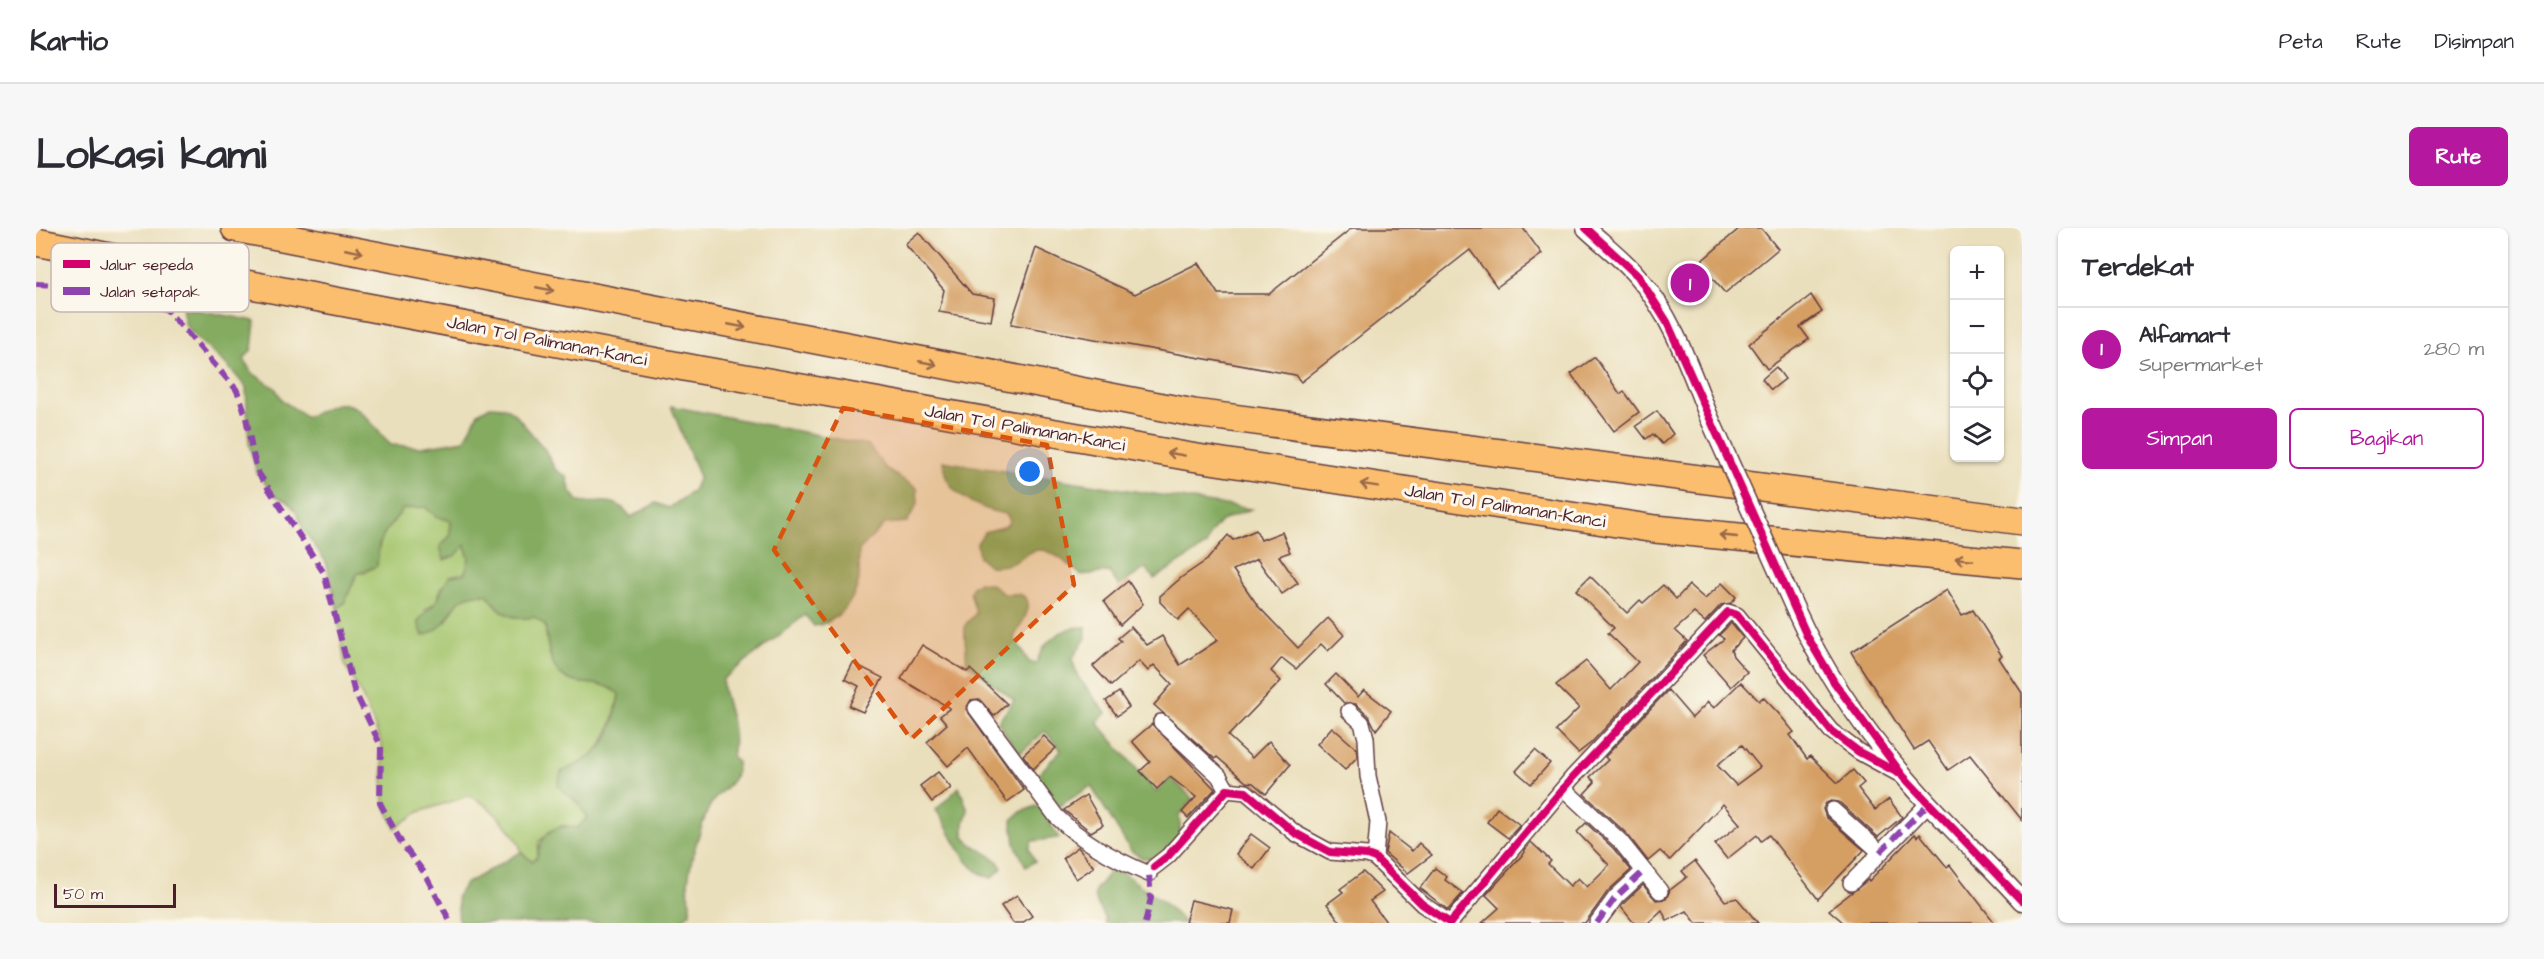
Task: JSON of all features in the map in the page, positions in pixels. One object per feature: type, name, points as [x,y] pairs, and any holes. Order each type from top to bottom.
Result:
[{"type":"highway","points":[[235,228],[1194,413],[2022,521]]},
{"type":"highway","name":"Jalan Tol Palimanan–Kanci","points":[[36,242],[51,245]]},
{"type":"highway","name":"Jalan Tol Palimanan–Kanci","points":[[249,285],[679,366],[1191,457],[1655,529],[2022,564]]},
{"type":"street","points":[[1586,228],[1617,254],[1649,290],[1683,352],[1709,417],[1796,611],[1813,648],[1834,682],[1904,776],[1928,804],[2022,901]]},
{"type":"street","points":[[1227,790],[1246,792],[1295,833],[1330,852],[1367,855],[1376,858],[1422,904],[1450,923],[1564,789],[1731,612],[1737,615],[1831,731],[1859,752],[1904,776]]},
{"type":"street","points":[[976,708],[1056,816],[1069,829],[1121,862],[1151,870],[1168,856],[1227,790]]},
{"type":"street","points":[[1349,711],[1362,723],[1366,738],[1367,768],[1378,822],[1376,858]]},
{"type":"street","points":[[1161,722],[1219,776],[1227,790]]},
{"type":"street","points":[[1564,789],[1620,841],[1660,891]]},
{"type":"street","points":[[1851,883],[1928,804]]},
{"type":"street","points":[[1833,810],[1880,852]]},
{"type":"street","points":[[1597,923],[1616,897],[1644,871]]},
{"type":"highlighted area","points":[[843,408],[1047,445],[1074,585],[911,739],[774,550]]},
{"type":"green space","points":[[183,312],[208,312],[255,321],[252,349],[244,359],[251,372],[275,388],[283,401],[307,417],[333,405],[343,404],[359,410],[391,445],[421,447],[465,440],[478,413],[490,406],[505,407],[516,415],[545,450],[555,469],[567,477],[570,490],[579,502],[613,503],[619,505],[631,517],[656,503],[669,508],[693,491],[699,477],[671,406],[868,445],[887,470],[917,488],[918,503],[907,522],[885,524],[859,550],[857,587],[844,610],[830,620],[814,626],[805,615],[723,679],[723,690],[733,732],[732,757],[737,762],[737,770],[730,783],[710,805],[698,838],[688,885],[690,913],[678,923],[459,923],[457,896],[465,884],[521,852],[532,861],[537,857],[545,836],[550,832],[561,827],[577,828],[587,818],[580,805],[558,786],[561,772],[587,759],[604,744],[613,723],[619,694],[606,686],[572,681],[563,676],[553,663],[545,625],[534,617],[518,618],[506,614],[487,594],[473,594],[464,598],[457,603],[435,631],[423,636],[418,622],[436,602],[450,576],[465,573],[469,559],[465,545],[456,555],[444,560],[440,546],[450,536],[451,521],[436,516],[425,507],[403,509],[385,532],[379,545],[377,566],[357,574],[344,603],[337,609],[326,562],[303,529],[297,513],[288,502],[274,495],[257,473],[249,444],[246,387],[227,365],[194,336],[185,324]]},
{"type":"green space","points":[[943,461],[1251,509],[1221,521],[1210,534],[1206,546],[1154,579],[1146,568],[1119,586],[1109,572],[1081,575],[1062,560],[1048,552],[1038,550],[1016,562],[989,566],[979,557],[977,543],[985,532],[1006,526],[1010,520],[1006,514],[972,503],[957,492],[946,477]]},
{"type":"green space","points":[[425,507],[436,516],[451,520],[450,536],[465,544],[469,559],[465,573],[441,587],[437,601],[425,610],[446,622],[457,603],[465,596],[487,594],[507,614],[518,618],[534,617],[545,625],[553,663],[564,676],[572,681],[606,686],[619,694],[606,737],[592,756],[558,786],[580,805],[587,818],[577,828],[563,825],[539,841],[537,857],[532,861],[521,852],[515,837],[500,819],[483,804],[468,796],[419,812],[395,828],[384,802],[382,744],[360,691],[345,666],[337,609],[344,603],[357,574],[370,570],[375,564],[381,539],[396,517],[403,509]]},
{"type":"green space","points":[[979,582],[993,585],[1004,594],[1019,594],[1025,598],[1028,609],[1014,638],[1029,662],[1036,664],[1043,648],[1061,632],[1086,627],[1086,638],[1072,659],[1078,677],[1106,713],[1097,722],[1156,792],[1171,778],[1193,799],[1179,816],[1181,836],[1158,859],[1142,858],[1131,851],[1091,786],[1053,810],[1034,779],[1061,750],[1045,731],[1019,754],[998,722],[1014,700],[966,663],[965,627],[976,613],[970,592]]},
{"type":"green space","points":[[959,787],[968,810],[964,823],[964,837],[973,846],[994,858],[1002,868],[992,878],[973,868],[959,850],[936,810]]},
{"type":"green space","points":[[1039,805],[1059,838],[1032,841],[1029,849],[1035,861],[1026,867],[1015,844],[1012,820],[1021,812]]},
{"type":"green space","points":[[1113,866],[1162,901],[1185,923],[1105,923],[1106,919],[1096,900],[1095,891]]},
{"type":"building","points":[[1352,228],[1523,228],[1542,254],[1497,287],[1470,250],[1301,382],[1295,375],[1011,324],[1036,248],[1135,294],[1198,263],[1218,294],[1269,294]]},
{"type":"building","points":[[1740,228],[1761,228],[1778,249],[1725,293],[1699,263]]},
{"type":"building","points":[[919,232],[972,294],[995,298],[991,321],[939,312],[944,290],[905,244]]},
{"type":"building","points":[[1811,295],[1822,312],[1800,327],[1809,339],[1767,369],[1749,344]]},
{"type":"building","points":[[1595,357],[1620,394],[1624,391],[1639,412],[1614,431],[1571,374]]},
{"type":"building","points":[[1776,367],[1785,379],[1771,390],[1762,379]]},
{"type":"building","points":[[1657,411],[1673,434],[1662,444],[1653,434],[1646,439],[1636,426]]},
{"type":"building","points":[[1256,530],[1261,540],[1282,532],[1290,552],[1279,556],[1298,583],[1282,594],[1257,559],[1233,570],[1258,606],[1298,648],[1328,618],[1344,635],[1328,651],[1321,644],[1296,669],[1282,658],[1271,671],[1281,681],[1228,736],[1252,758],[1269,741],[1290,765],[1266,794],[1253,783],[1246,782],[1217,757],[1215,759],[1154,705],[1172,684],[1154,665],[1148,671],[1139,661],[1111,686],[1093,666],[1121,641],[1118,638],[1131,627],[1147,645],[1162,636],[1180,665],[1218,640],[1189,609],[1178,620],[1160,602],[1160,596],[1207,560],[1228,535],[1233,540]]},
{"type":"building","points":[[1590,576],[1627,613],[1640,600],[1643,603],[1663,585],[1676,599],[1689,585],[1705,599],[1722,583],[1736,597],[1731,603],[1721,605],[1705,622],[1694,613],[1675,630],[1687,641],[1591,743],[1578,753],[1556,731],[1579,708],[1556,685],[1586,661],[1611,690],[1638,662],[1608,633],[1614,628],[1576,590]]},
{"type":"building","points":[[1128,581],[1143,604],[1120,625],[1104,601]]},
{"type":"building","points":[[1947,590],[1962,615],[1973,610],[2002,656],[1999,658],[2022,693],[2022,820],[1970,755],[1948,770],[1928,741],[1914,750],[1851,652]]},
{"type":"building","points":[[1731,623],[1743,638],[1731,650],[1733,656],[1747,672],[1731,687],[1703,655],[1724,639],[1719,635]]},
{"type":"building","points":[[922,645],[967,672],[970,669],[1007,704],[994,716],[979,699],[971,700],[966,709],[1024,790],[1007,802],[968,748],[948,766],[927,742],[947,724],[940,716],[950,708],[901,679]]},
{"type":"building","points":[[853,663],[883,678],[863,712],[849,706],[859,686],[845,679]]},
{"type":"building","points":[[1336,674],[1358,697],[1364,690],[1391,711],[1376,730],[1369,716],[1356,704],[1344,703],[1326,684]]},
{"type":"building","points":[[1741,682],[1759,701],[1763,697],[1780,715],[1794,732],[1790,735],[1807,759],[1810,756],[1838,783],[1853,770],[1864,783],[1858,788],[1875,810],[1889,799],[1902,817],[1878,837],[1839,802],[1826,803],[1823,809],[1826,817],[1864,850],[1818,899],[1769,835],[1761,841],[1757,835],[1727,859],[1715,844],[1740,824],[1723,804],[1670,860],[1660,851],[1648,861],[1627,834],[1584,794],[1595,782],[1590,777],[1608,760],[1605,757],[1668,690],[1692,718],[1708,702],[1714,708]],"holes":[[[1742,745],[1760,767],[1736,785],[1717,765]]]},
{"type":"building","points":[[1119,692],[1129,707],[1117,716],[1106,701]]},
{"type":"building","points":[[1152,724],[1215,789],[1188,818],[1182,812],[1196,797],[1170,777],[1157,789],[1140,771],[1150,762],[1132,741]]},
{"type":"building","points":[[1332,727],[1357,749],[1357,757],[1345,770],[1317,744]]},
{"type":"building","points":[[1044,736],[1056,748],[1033,769],[1023,755]]},
{"type":"building","points":[[1535,750],[1550,763],[1531,784],[1516,771]]},
{"type":"building","points":[[938,772],[951,788],[932,802],[920,786]]},
{"type":"building","points":[[1086,795],[1103,825],[1091,832],[1064,810]]},
{"type":"building","points":[[1497,808],[1520,825],[1508,838],[1487,822]]},
{"type":"building","points":[[1586,823],[1613,848],[1631,870],[1608,891],[1585,923],[1482,923],[1499,908],[1486,895],[1525,852],[1531,842],[1551,861],[1548,864],[1570,886],[1578,878],[1587,887],[1609,865],[1577,832]]},
{"type":"building","points":[[1389,833],[1412,851],[1419,843],[1432,855],[1408,873],[1385,853]]},
{"type":"building","points":[[1251,834],[1270,848],[1254,869],[1236,854]]},
{"type":"building","points":[[1915,834],[1917,837],[1920,834],[1947,867],[1950,865],[1995,923],[1844,923],[1829,910],[1869,881]]},
{"type":"building","points":[[1078,847],[1094,867],[1076,879],[1063,858]]},
{"type":"building","points":[[1695,861],[1725,901],[1737,898],[1758,923],[1696,923],[1687,911],[1667,921],[1662,910],[1648,923],[1634,923],[1621,907],[1643,885],[1656,900],[1666,899],[1670,890],[1687,877],[1682,871]]},
{"type":"building","points":[[1435,868],[1447,877],[1445,880],[1463,893],[1448,910],[1420,888]]},
{"type":"building","points":[[1363,872],[1383,892],[1370,901],[1387,923],[1341,923],[1327,904],[1343,892],[1340,889]]},
{"type":"building","points":[[1017,895],[1032,916],[1022,923],[1013,923],[1001,906]]},
{"type":"building","points":[[1191,900],[1233,910],[1230,923],[1185,923]]},
{"type":"marked path","points":[[36,284],[51,285]]},
{"type":"marked path","points":[[169,312],[236,389],[244,410],[259,474],[324,573],[354,690],[381,746],[380,803],[402,844],[423,871],[451,923]]},
{"type":"marked path","points":[[1880,852],[1928,804]]},
{"type":"marked path","points":[[1145,923],[1151,898],[1149,874],[1154,867]]},
{"type":"marked path","points":[[1597,923],[1616,897],[1644,871]]},
{"type":"cycle path","points":[[1586,228],[1638,276],[1667,322],[1807,636],[1834,682],[1903,776],[2022,901]]},
{"type":"cycle path","points":[[1450,923],[1572,778],[1728,612],[1737,615],[1831,731],[1859,752],[1898,773]]},
{"type":"cycle path","points":[[1154,867],[1168,856],[1227,790],[1246,792],[1295,833],[1330,852],[1367,855],[1375,858],[1422,904],[1450,923]]},
{"type":"place","name":"Alfamart","points":[[1690,283]]}]
